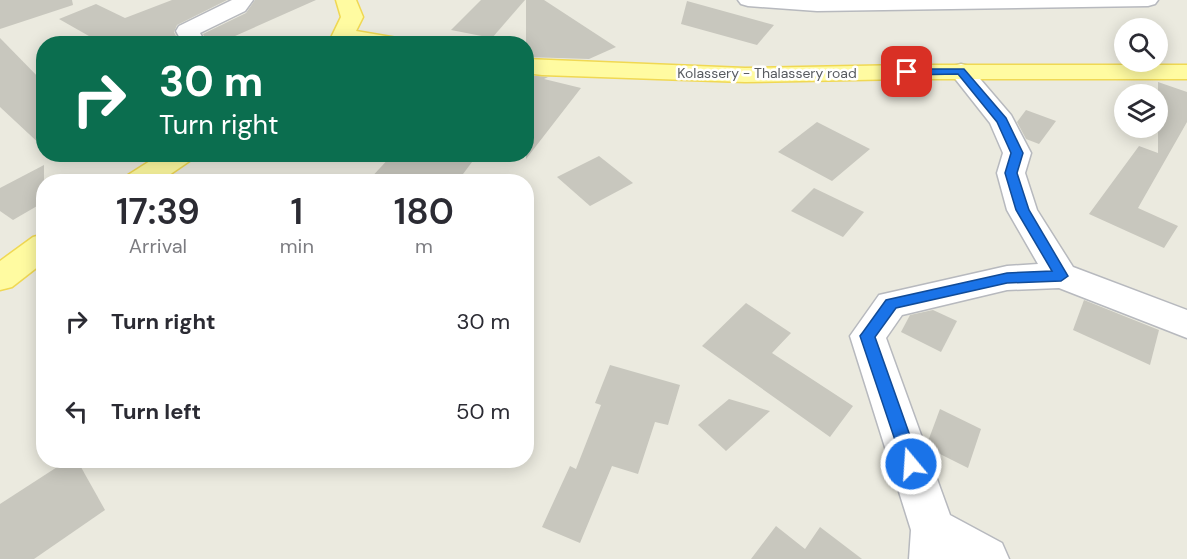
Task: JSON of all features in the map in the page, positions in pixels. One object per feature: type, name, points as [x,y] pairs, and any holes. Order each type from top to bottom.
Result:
[{"type":"main road","points":[[344,36],[352,17],[346,0]]},
{"type":"main road","name":"Kolassery - Thalassery road","points":[[534,67],[745,75],[961,71],[1187,72]]},
{"type":"main road","points":[[150,174],[169,162]]},
{"type":"main road","points":[[0,278],[36,251]]},
{"type":"street","points":[[189,36],[186,31],[238,7],[243,0]]},
{"type":"street","points":[[747,0],[817,5],[1148,0]]},
{"type":"street","points":[[961,71],[1002,121],[1017,153],[1011,173],[1022,210],[1061,276]]},
{"type":"street","points":[[986,559],[932,545],[868,336],[891,304],[1007,278],[1061,276],[1187,324]]},
{"type":"building","points":[[0,0],[72,0],[73,5],[0,29]]},
{"type":"building","points":[[172,0],[227,0],[177,25],[174,32],[176,36],[89,36],[59,19],[96,4],[125,18]]},
{"type":"building","points":[[255,0],[316,0],[235,36],[204,36],[203,34],[246,13]]},
{"type":"building","points":[[481,0],[525,0],[494,36],[451,30]]},
{"type":"building","points":[[526,0],[544,0],[616,47],[589,59],[534,57],[534,36],[526,36]]},
{"type":"building","points":[[687,1],[774,25],[757,45],[681,24]]},
{"type":"building","points":[[0,38],[36,75],[36,141],[0,107]]},
{"type":"building","points":[[534,76],[548,77],[544,79],[581,88],[534,149]]},
{"type":"building","points":[[1168,85],[1187,92],[1187,122],[1138,208],[1178,226],[1164,248],[1089,214],[1139,146],[1158,153],[1158,138],[1168,138]]},
{"type":"building","points":[[1026,110],[1056,121],[1039,144],[1026,139],[1017,122]]},
{"type":"building","points":[[817,122],[870,149],[832,181],[778,152]]},
{"type":"building","points":[[599,156],[633,183],[590,206],[557,177]]},
{"type":"building","points":[[386,162],[472,162],[463,174],[374,174]]},
{"type":"building","points":[[44,165],[44,174],[36,174],[36,207],[13,220],[0,211],[0,188]]},
{"type":"building","points":[[814,188],[864,212],[843,237],[791,211]]},
{"type":"building","points":[[1084,300],[1159,330],[1150,365],[1073,330]]},
{"type":"building","points":[[746,303],[791,333],[772,353],[853,406],[830,437],[702,346]]},
{"type":"building","points":[[933,310],[957,321],[941,352],[901,332],[910,315]]},
{"type":"building","points":[[610,365],[680,385],[668,425],[655,422],[638,474],[612,466],[580,543],[542,527],[570,466],[576,469],[601,405],[595,403]]},
{"type":"building","points":[[729,399],[770,411],[726,451],[698,425]]},
{"type":"building","points":[[940,409],[981,429],[968,468],[928,448],[927,444]]},
{"type":"building","points":[[56,468],[81,468],[105,510],[34,559],[0,559],[0,504]]},
{"type":"building","points":[[776,526],[805,549],[820,527],[862,559],[751,559]]},
{"type":"route","points":[[907,72],[961,71],[1002,121],[1017,153],[1011,173],[1022,210],[1061,276],[1007,278],[891,304],[868,336],[911,464]]}]
